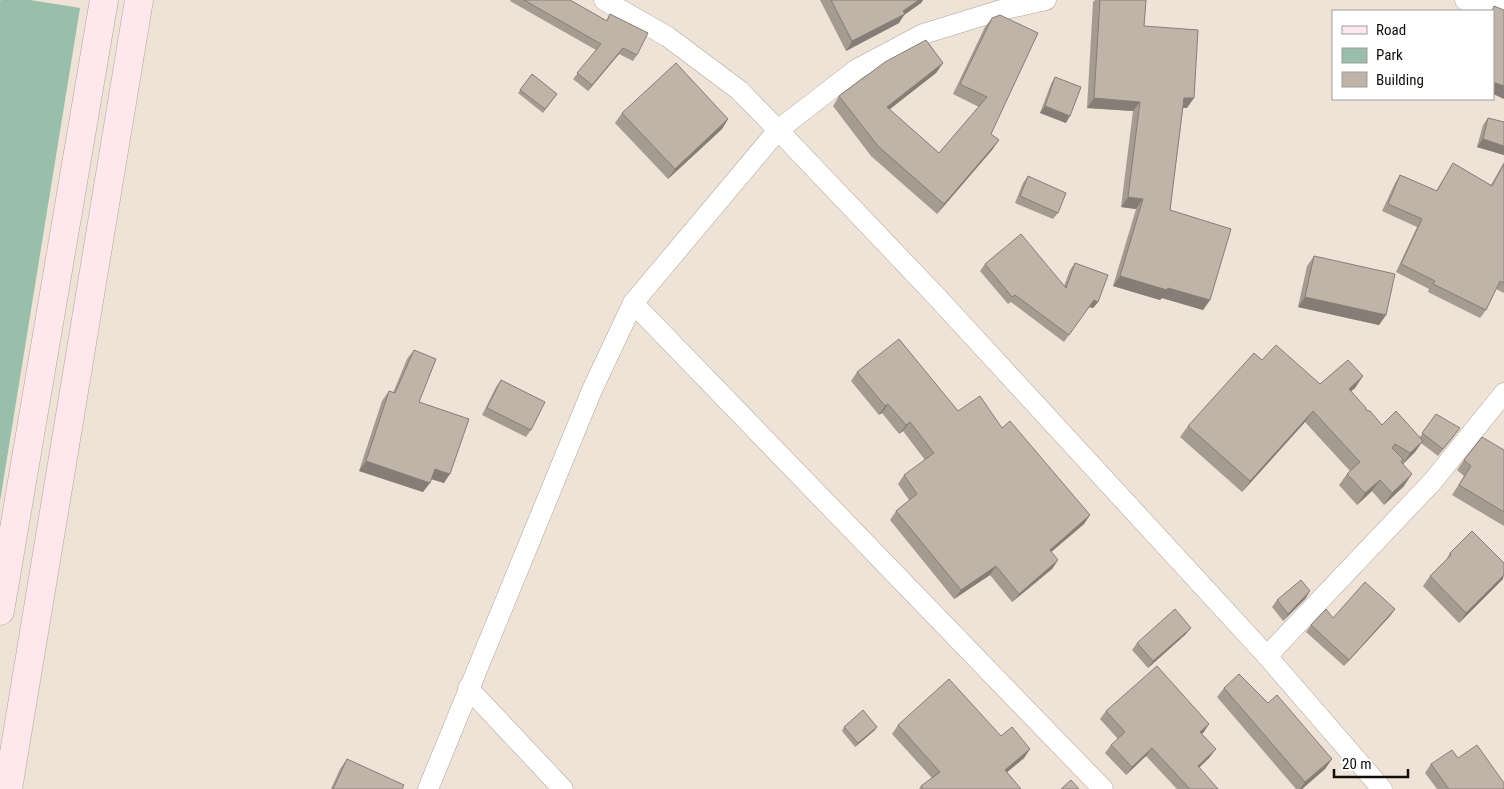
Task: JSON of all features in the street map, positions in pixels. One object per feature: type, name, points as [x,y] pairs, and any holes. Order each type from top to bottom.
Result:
[{"type":"main road","points":[[0,611],[104,0]]},
{"type":"main road","points":[[8,789],[139,0]]},
{"type":"street","points":[[604,0],[668,37],[731,84],[778,130],[936,296],[1267,656],[1382,789]]},
{"type":"street","points":[[428,789],[592,390],[633,303],[778,130],[857,69],[923,34],[1001,10],[1046,0]]},
{"type":"street","points":[[1465,0],[1504,8]]},
{"type":"street","points":[[633,303],[1104,789]]},
{"type":"street","points":[[1267,656],[1434,481],[1504,393]]},
{"type":"street","points":[[468,688],[563,789]]},
{"type":"green space","points":[[30,0],[80,8],[0,501],[0,1]]},
{"type":"building","points":[[524,0],[570,0],[607,21],[610,14],[648,33],[637,55],[623,48],[592,85],[577,73],[601,44]]},
{"type":"building","points":[[831,0],[919,0],[903,11],[905,14],[852,41]]},
{"type":"building","points":[[1100,0],[1146,0],[1144,26],[1198,30],[1194,98],[1184,98],[1170,210],[1231,229],[1210,300],[1120,276],[1143,199],[1128,197],[1140,102],[1094,98]]},
{"type":"building","points":[[1494,6],[1504,10],[1504,86],[1494,82],[1494,10],[1492,10]]},
{"type":"building","points":[[1000,15],[1038,33],[991,134],[999,140],[944,204],[878,146],[839,96],[885,62],[926,40],[943,63],[887,107],[939,153],[987,97],[960,84],[992,18]]},
{"type":"building","points":[[676,63],[728,119],[675,169],[622,113]]},
{"type":"building","points":[[532,74],[557,94],[545,109],[520,90]]},
{"type":"building","points":[[1055,77],[1081,87],[1070,116],[1045,106]]},
{"type":"building","points":[[1488,118],[1504,122],[1504,146],[1483,139]]},
{"type":"building","points":[[1453,163],[1492,186],[1504,164],[1504,283],[1500,281],[1486,310],[1433,284],[1435,281],[1401,264],[1422,219],[1388,204],[1400,175],[1437,191]]},
{"type":"building","points":[[1028,176],[1066,193],[1058,213],[1020,196]]},
{"type":"building","points":[[1021,234],[1066,288],[1075,263],[1108,275],[1098,302],[1094,300],[1069,335],[1015,295],[1012,297],[985,264]]},
{"type":"building","points":[[1314,256],[1395,274],[1386,315],[1305,297]]},
{"type":"building","points":[[899,339],[958,411],[980,396],[1002,428],[1010,421],[1090,515],[1050,550],[1058,560],[1019,594],[996,566],[961,590],[896,511],[917,494],[904,475],[934,453],[910,422],[906,425],[888,404],[885,406],[857,372]]},
{"type":"building","points":[[1276,345],[1320,384],[1348,360],[1363,376],[1349,389],[1366,410],[1370,411],[1382,425],[1396,411],[1423,441],[1410,453],[1395,444],[1392,448],[1403,459],[1401,462],[1412,474],[1392,493],[1380,480],[1365,493],[1347,474],[1360,462],[1313,411],[1250,481],[1188,426],[1254,353],[1262,360]]},
{"type":"building","points":[[414,350],[436,359],[419,402],[469,419],[450,474],[435,469],[430,483],[366,461],[389,391],[395,393]]},
{"type":"building","points":[[501,380],[545,402],[531,430],[487,408]]},
{"type":"building","points":[[1436,414],[1460,428],[1443,449],[1422,433]]},
{"type":"building","points":[[1482,437],[1504,450],[1504,512],[1459,485],[1471,466],[1464,460]]},
{"type":"building","points":[[1472,531],[1504,563],[1504,575],[1466,613],[1430,576]]},
{"type":"building","points":[[1301,580],[1310,591],[1288,614],[1277,600]]},
{"type":"building","points":[[1365,582],[1395,609],[1349,660],[1311,625],[1326,609],[1333,618]]},
{"type":"building","points":[[1175,609],[1191,628],[1153,661],[1137,643]]},
{"type":"building","points":[[1157,666],[1209,724],[1200,732],[1216,749],[1198,766],[1218,789],[1190,789],[1152,748],[1132,767],[1111,745],[1125,732],[1106,711]]},
{"type":"building","points":[[1239,674],[1268,703],[1277,695],[1332,759],[1305,782],[1224,688]]},
{"type":"building","points":[[949,679],[1001,736],[1012,727],[1030,749],[1005,770],[1021,789],[923,789],[921,786],[940,772],[898,725]]},
{"type":"building","points":[[863,710],[877,727],[858,743],[844,727]]},
{"type":"building","points":[[1477,745],[1504,783],[1504,789],[1449,789],[1431,764],[1452,750],[1458,758]]},
{"type":"building","points":[[347,759],[404,785],[402,789],[333,789]]},
{"type":"building","points":[[1071,780],[1079,789],[1061,789]]}]
